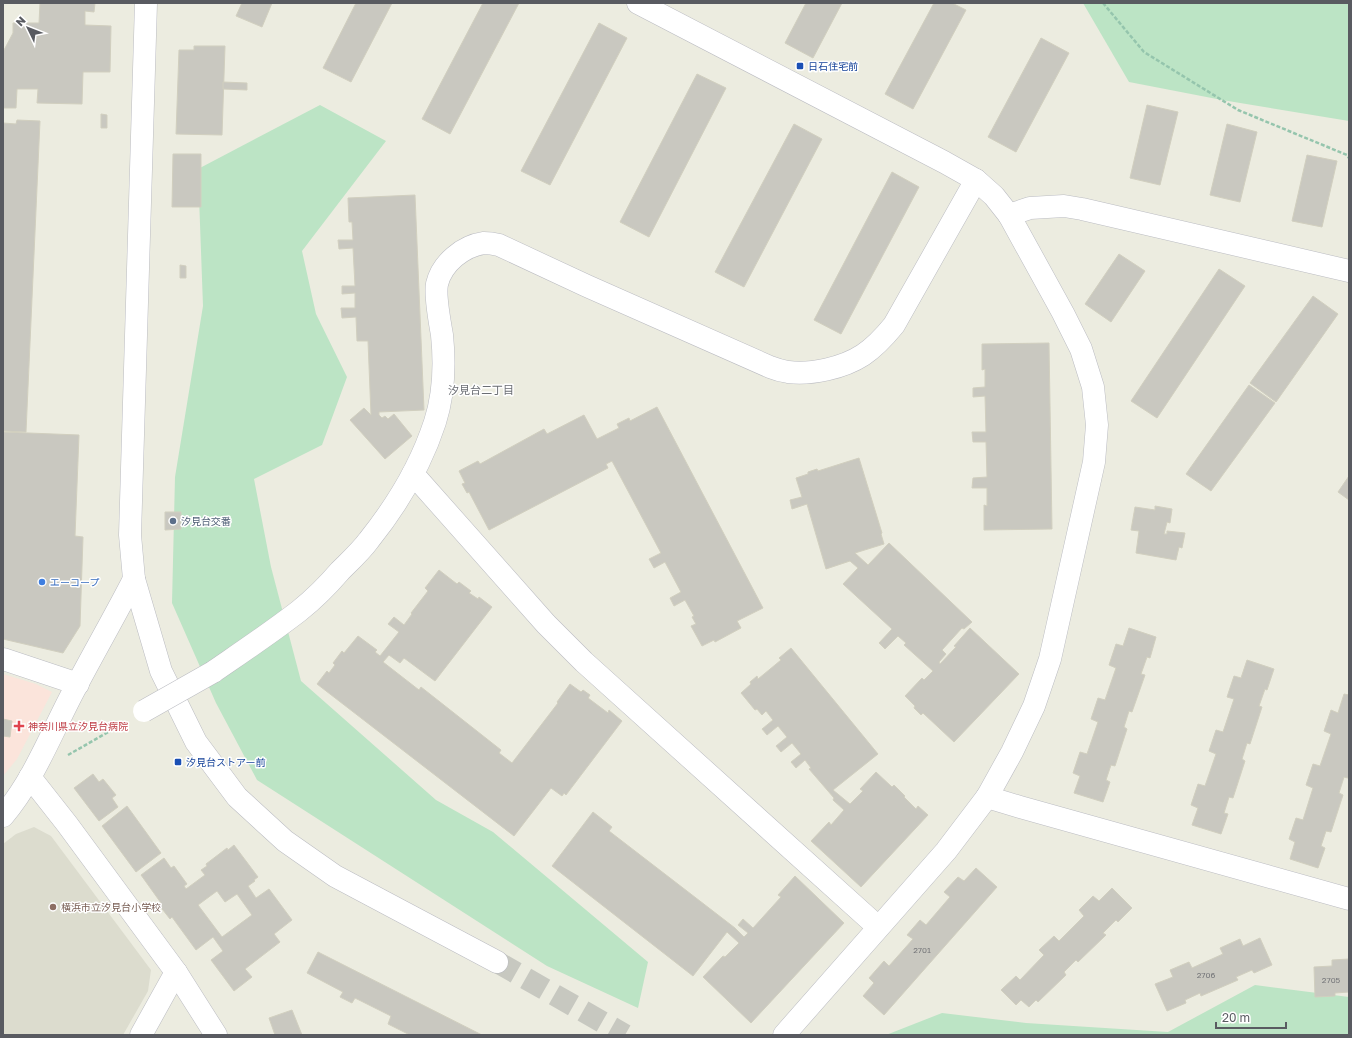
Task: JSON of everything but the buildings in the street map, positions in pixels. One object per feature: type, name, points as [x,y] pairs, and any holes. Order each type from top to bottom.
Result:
[{"type":"street","points":[[146,3],[130,535],[134,579],[161,671],[196,742],[237,797],[285,841],[335,876],[497,962]]},
{"type":"street","points":[[638,3],[976,180],[994,196],[1009,215],[1081,348],[1093,387],[1097,425],[1094,462],[1050,659],[1034,706],[1012,752],[988,796],[946,851],[784,1035]]},
{"type":"street","points":[[144,712],[213,672],[300,610],[330,582],[369,541],[393,507],[413,474],[429,441],[438,411],[443,386],[443,343],[437,285],[442,271],[455,256],[468,248],[485,243],[500,245],[770,367],[787,372],[818,372],[846,363],[862,355],[886,335],[894,325],[976,180]]},
{"type":"street","points":[[1009,215],[1030,208],[1064,206],[1349,271]]},
{"type":"street","points":[[413,474],[546,624],[584,662],[878,927]]},
{"type":"street","points":[[3,816],[14,803],[30,777],[134,579]]},
{"type":"street","points":[[3,659],[78,684]]},
{"type":"street","points":[[30,777],[67,824],[176,972],[216,1035]]},
{"type":"street","points":[[988,796],[1020,807],[1349,898]]},
{"type":"street","points":[[141,1035],[176,972]]},
{"type":"path","points":[[1103,3],[1144,52],[1238,110],[1347,155],[1349,158]]},
{"type":"path","points":[[64,758],[144,712]]},
{"type":"shaded area","name":"神奈川県立汐見台病院","points":[[3,674],[36,684],[52,692],[17,759],[3,776]]},
{"type":"shaded area","name":"横浜市立汐見台小学校","points":[[34,827],[51,836],[151,970],[148,991],[123,1035],[3,1035],[3,844],[16,834]]},
{"type":"green space","points":[[1083,3],[1349,3],[1349,121],[1222,100],[1129,82]]},
{"type":"green space","points":[[320,105],[386,141],[302,251],[316,314],[347,377],[322,445],[254,479],[271,567],[301,681],[436,800],[493,832],[648,962],[638,1008],[547,966],[257,780],[216,703],[172,603],[175,477],[203,306],[198,169]]},
{"type":"green space","points":[[1255,985],[1349,997],[1349,1035],[886,1035],[942,1013],[1026,1023],[1168,1032]]},
{"type":"tunnel","points":[[497,962],[625,1035]]},
{"type":"place","name":"日石住宅前","points":[[800,66]]},
{"type":"place","name":"汐見台交番","points":[[173,521]]},
{"type":"place","name":"エーコープ","points":[[42,582]]},
{"type":"place","name":"神奈川県立汐見台病院","points":[[19,726]]},
{"type":"place","name":"汐見台ストアー前","points":[[178,762]]},
{"type":"place","name":"横浜市立汐見台小学校","points":[[53,907]]},
{"type":"district","name":"汐見台二丁目","points":[[481,389]]}]
